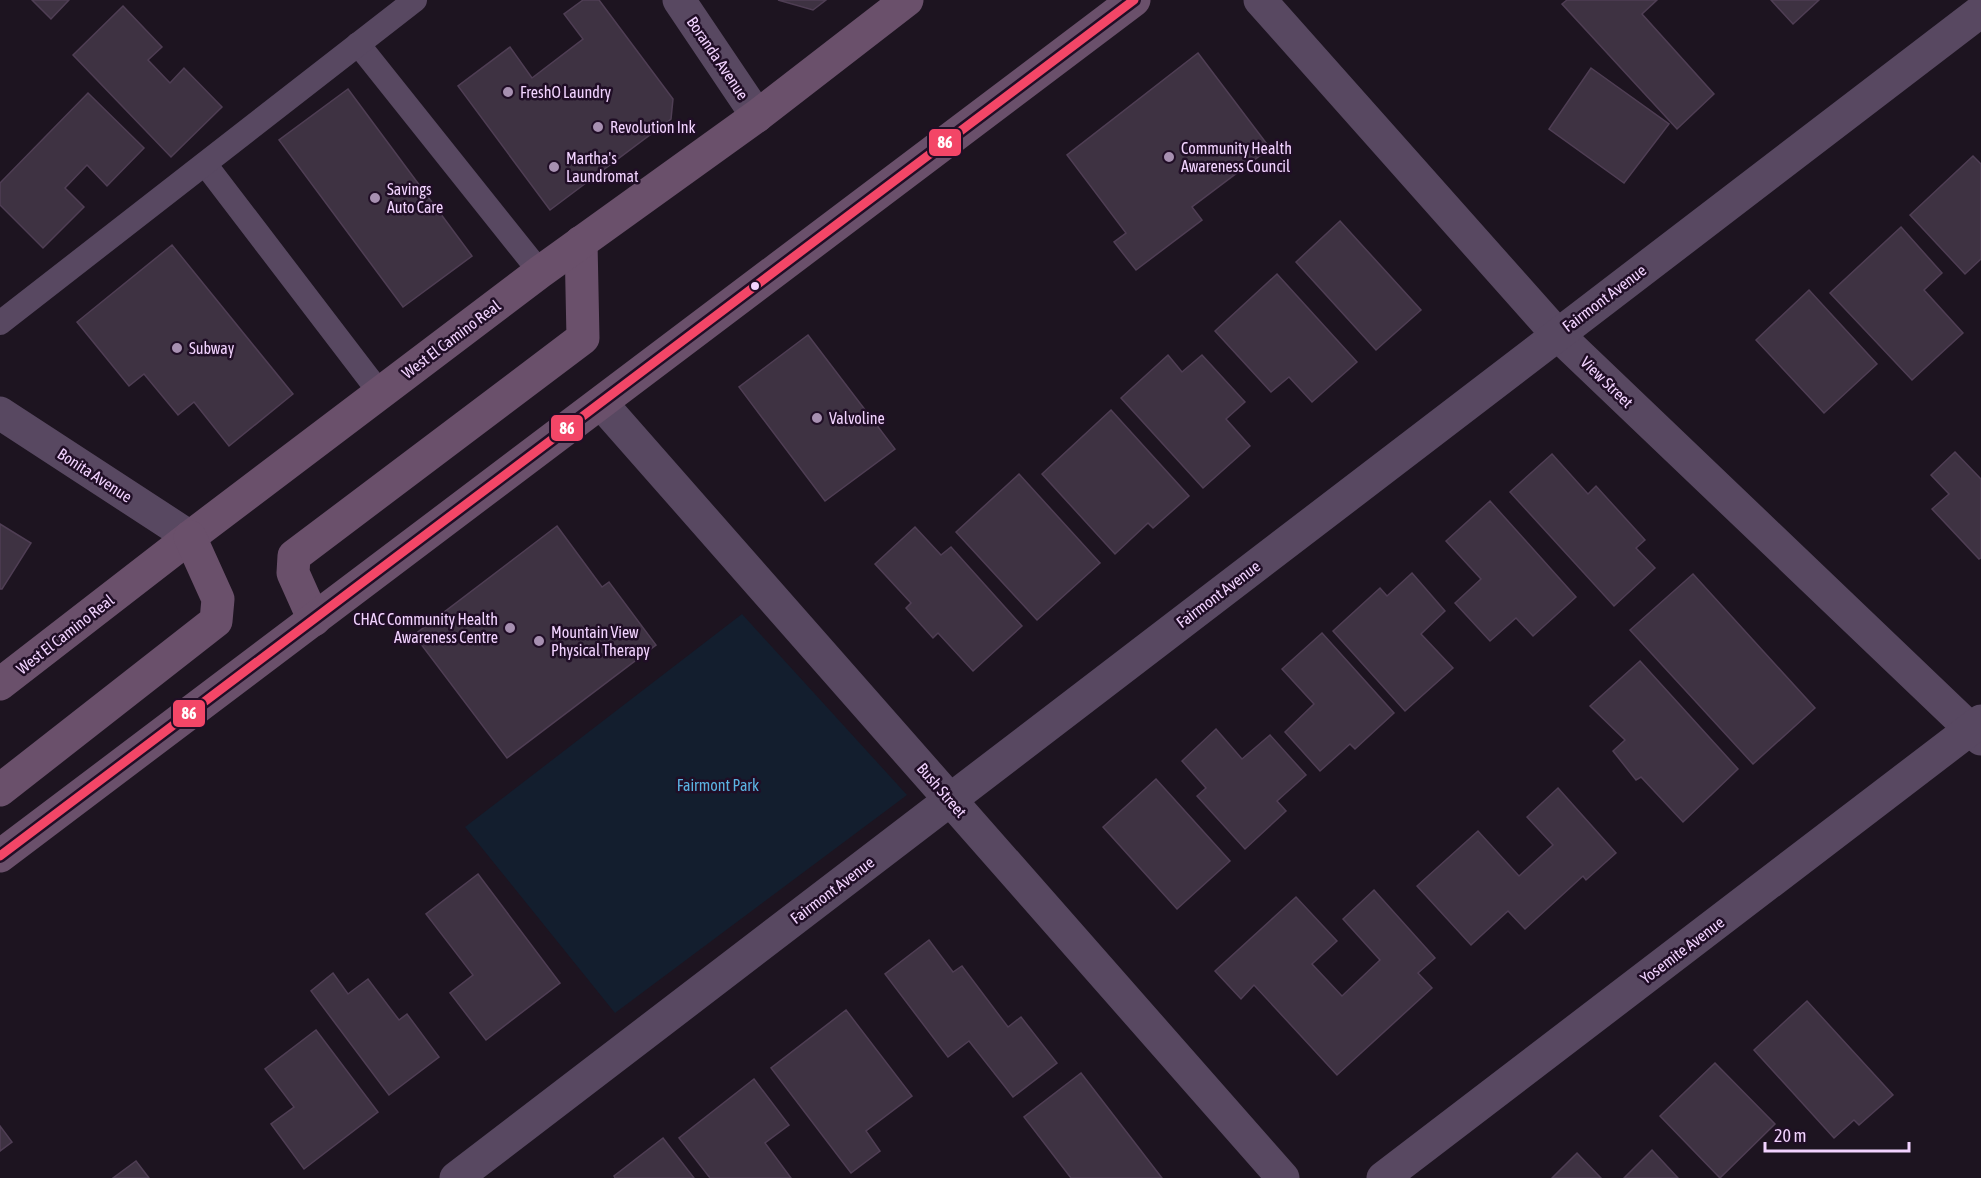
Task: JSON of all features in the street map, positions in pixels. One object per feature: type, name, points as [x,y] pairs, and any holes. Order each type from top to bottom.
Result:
[{"type":"main road","name":"West El Camino Real","points":[[0,684],[540,272],[757,116],[907,0]]},
{"type":"main road","points":[[0,856],[1134,0]]},
{"type":"main road","points":[[314,620],[293,573],[294,556],[583,338],[581,242]]},
{"type":"main road","points":[[0,790],[216,621],[218,599],[190,537]]},
{"type":"street","name":"Boranda Avenue","points":[[679,0],[757,116]]},
{"type":"street","name":"View Street","points":[[1260,0],[1557,334],[1978,729]]},
{"type":"street","name":"Fairmont Avenue","points":[[456,1178],[1981,11]]},
{"type":"street","name":"Bush Street","points":[[601,403],[1283,1178]]},
{"type":"street","name":"Bonita Avenue","points":[[0,413],[190,537]]},
{"type":"street","name":"Yosemite Avenue","points":[[1383,1178],[1978,729]]},
{"type":"lane","points":[[0,323],[415,0]]},
{"type":"lane","points":[[358,44],[540,272]]},
{"type":"lane","points":[[205,164],[380,393]]},
{"type":"green space","name":"Fairmont Park","points":[[742,614],[907,795],[615,1013],[465,827]]},
{"type":"building","points":[[32,0],[69,0],[51,19]]},
{"type":"building","points":[[583,0],[599,0],[673,99],[671,119],[550,210],[458,86],[510,47],[532,78],[583,39],[564,14]]},
{"type":"building","points":[[778,0],[826,0],[813,10]]},
{"type":"building","points":[[1567,0],[1657,0],[1642,14],[1714,94],[1677,129],[1562,4]]},
{"type":"building","points":[[1771,0],[1819,0],[1793,24]]},
{"type":"building","points":[[123,6],[162,47],[148,60],[170,83],[184,68],[222,107],[171,157],[73,55]]},
{"type":"building","points":[[1198,53],[1270,148],[1192,207],[1202,220],[1136,270],[1114,242],[1126,233],[1067,155]]},
{"type":"building","points":[[1591,68],[1669,124],[1624,183],[1549,129]]},
{"type":"building","name":"Savings Auto Care","points":[[348,89],[472,256],[403,307],[279,140]]},
{"type":"building","points":[[88,93],[144,148],[107,186],[87,165],[65,188],[84,207],[43,248],[0,205],[0,183]]},
{"type":"building","points":[[1973,156],[1981,164],[1981,259],[1965,274],[1910,215]]},
{"type":"building","points":[[1340,221],[1421,310],[1376,350],[1296,262]]},
{"type":"building","points":[[1901,227],[1942,273],[1924,290],[1963,333],[1912,380],[1830,293]]},
{"type":"building","name":"Subway","points":[[172,245],[293,394],[229,446],[194,402],[178,415],[144,374],[129,386],[77,322]]},
{"type":"building","points":[[1277,274],[1357,362],[1312,402],[1289,377],[1271,392],[1215,331]]},
{"type":"building","points":[[1809,290],[1877,364],[1824,413],[1756,340]]},
{"type":"building","name":"Valvoline","points":[[808,335],[895,449],[825,501],[739,387]]},
{"type":"building","points":[[1168,355],[1182,372],[1202,355],[1245,402],[1226,419],[1250,446],[1203,488],[1121,398]]},
{"type":"building","points":[[1111,410],[1189,496],[1153,528],[1148,523],[1115,554],[1042,474]]},
{"type":"building","points":[[1955,452],[1981,479],[1981,558],[1979,559],[1932,509],[1949,494],[1931,475]]},
{"type":"building","points":[[1552,454],[1588,494],[1596,486],[1645,540],[1636,548],[1655,568],[1614,606],[1510,492]]},
{"type":"building","points":[[1019,474],[1100,563],[1037,620],[956,532]]},
{"type":"building","points":[[1490,501],[1576,597],[1533,636],[1516,618],[1490,641],[1455,603],[1481,579],[1446,541]]},
{"type":"building","points":[[0,524],[31,543],[2,589],[0,589]]},
{"type":"building","points":[[557,526],[602,587],[609,582],[656,645],[507,758],[414,635]]},
{"type":"building","points":[[915,527],[941,555],[951,547],[1022,626],[973,671],[938,633],[933,638],[906,608],[911,603],[875,564]]},
{"type":"building","points":[[1412,573],[1445,611],[1421,634],[1453,668],[1405,711],[1333,631],[1380,588],[1387,596]]},
{"type":"building","points":[[1693,574],[1815,708],[1753,764],[1630,630]]},
{"type":"building","points":[[1322,633],[1394,713],[1355,749],[1350,744],[1320,771],[1285,732],[1314,704],[1282,669]]},
{"type":"building","points":[[1640,661],[1738,769],[1683,822],[1641,777],[1636,780],[1613,751],[1625,740],[1590,706]]},
{"type":"building","points":[[1216,729],[1242,759],[1270,735],[1306,775],[1277,801],[1286,811],[1245,849],[1197,796],[1206,788],[1182,761]]},
{"type":"building","points":[[1156,779],[1230,861],[1177,909],[1103,827]]},
{"type":"building","points":[[1558,788],[1616,853],[1586,880],[1583,876],[1525,929],[1508,911],[1471,945],[1417,886],[1478,831],[1519,876],[1553,845],[1527,817]]},
{"type":"building","points":[[478,874],[560,983],[486,1040],[450,993],[473,975],[426,914]]},
{"type":"building","points":[[1374,890],[1435,958],[1418,973],[1432,988],[1337,1075],[1254,985],[1241,999],[1215,971],[1296,897],[1337,941],[1312,964],[1342,996],[1380,960],[1343,919]]},
{"type":"building","points":[[929,940],[953,972],[962,966],[1008,1027],[1021,1017],[1057,1063],[1013,1097],[969,1041],[948,1057],[885,974]]},
{"type":"building","points":[[333,973],[348,994],[368,979],[399,1020],[407,1014],[439,1057],[389,1095],[311,991]]},
{"type":"building","points":[[1807,1001],[1893,1095],[1859,1125],[1854,1120],[1834,1138],[1754,1050]]},
{"type":"building","points":[[846,1010],[912,1096],[866,1131],[880,1151],[851,1173],[771,1068]]},
{"type":"building","points":[[316,1030],[378,1112],[304,1169],[271,1124],[294,1107],[265,1069]]},
{"type":"building","points":[[1715,1063],[1775,1124],[1720,1178],[1660,1116]]},
{"type":"building","points":[[1081,1073],[1162,1178],[1071,1178],[1024,1117]]},
{"type":"building","points":[[754,1079],[789,1125],[765,1143],[791,1178],[710,1178],[679,1138]]},
{"type":"building","points":[[0,1126],[12,1142],[0,1151]]},
{"type":"building","points":[[663,1138],[694,1178],[615,1178],[614,1176]]},
{"type":"building","points":[[1652,1150],[1678,1178],[1624,1178]]},
{"type":"building","points":[[1577,1153],[1601,1178],[1552,1178]]},
{"type":"building","points":[[136,1161],[149,1178],[113,1178]]},
{"type":"transit line","name":"86","points":[[0,856],[1134,0]]},
{"type":"place","name":"FreshO Laundry","points":[[508,92]]},
{"type":"place","name":"Revolution Ink","points":[[598,127]]},
{"type":"place","name":"Community Health Awareness Council","points":[[1169,157]]},
{"type":"place","name":"Martha's Laundromat","points":[[554,167]]},
{"type":"place","name":"Savings Auto Care","points":[[375,198]]},
{"type":"place","name":"Subway","points":[[177,348]]},
{"type":"place","name":"Valvoline","points":[[817,418]]},
{"type":"place","name":"CHAC Community Health Awareness Centre","points":[[510,628]]},
{"type":"place","name":"Mountain View Physical Therapy","points":[[539,641]]}]
